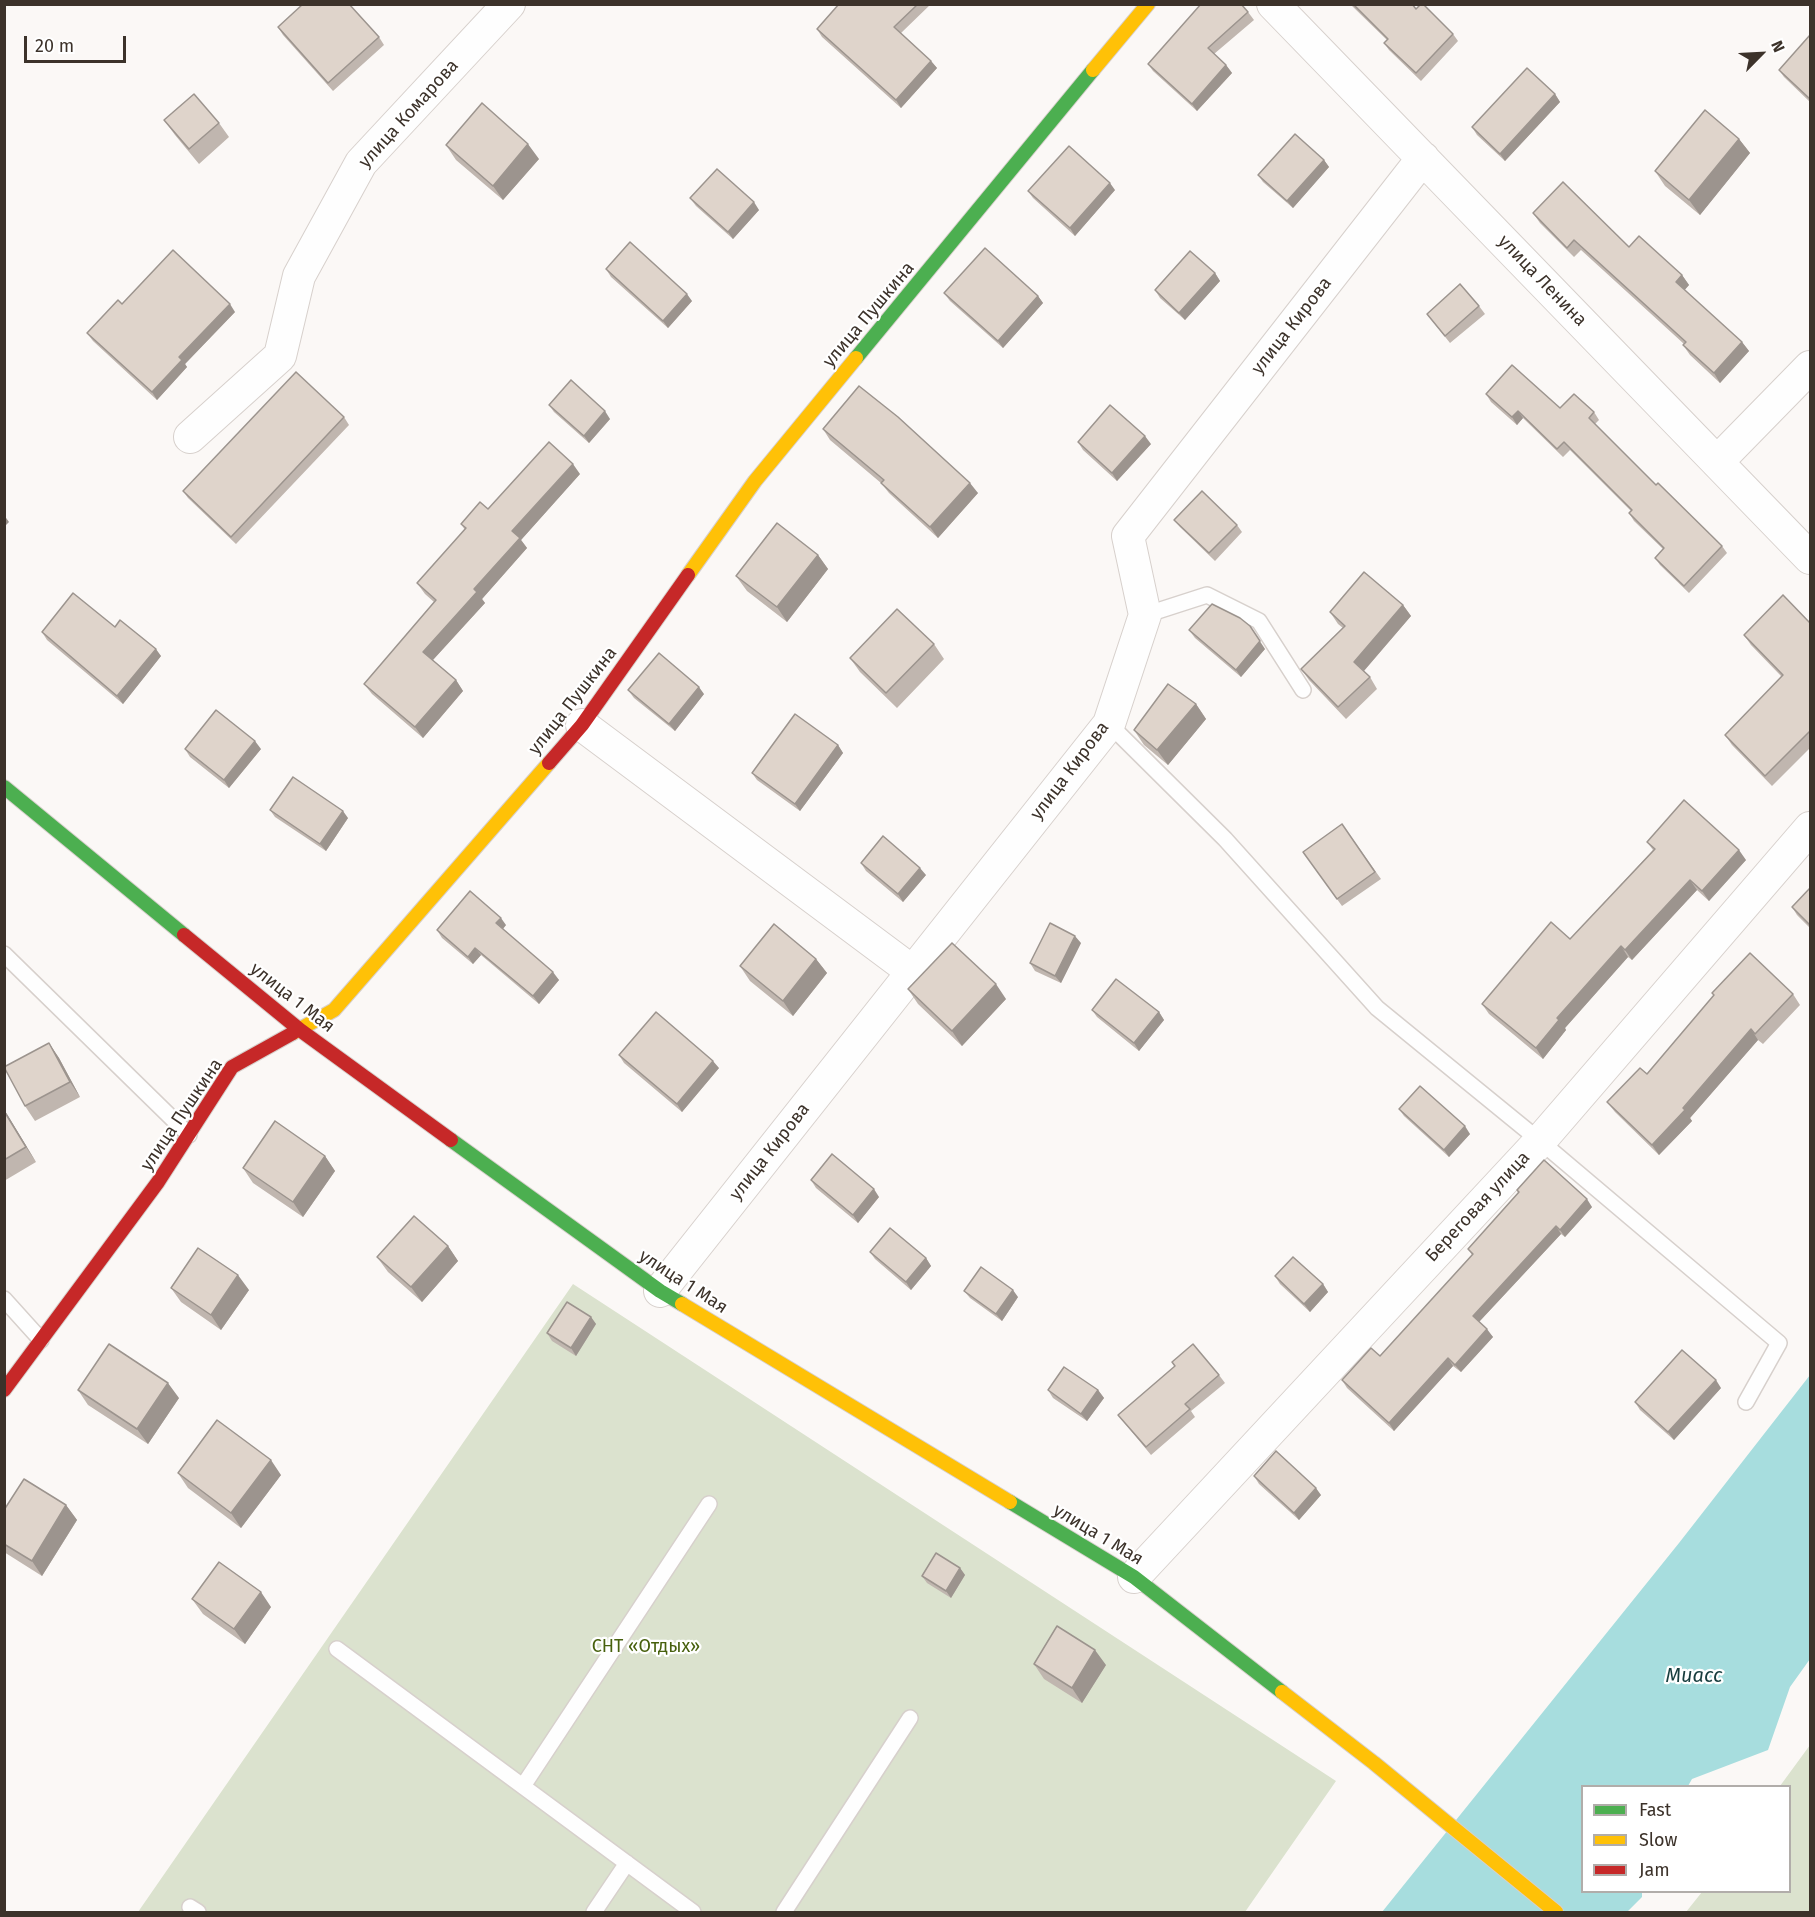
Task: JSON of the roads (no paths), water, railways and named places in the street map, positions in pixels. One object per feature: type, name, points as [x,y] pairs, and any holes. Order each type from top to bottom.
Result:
[{"type":"main road","name":"улица Пушкина","points":[[4,1390],[158,1182],[232,1067],[334,1010],[582,725],[755,481],[1148,4]]},
{"type":"main road","name":"улица 1 Мая","points":[[4,787],[300,1030],[660,1291],[1134,1577],[1374,1762],[1556,1912]]},
{"type":"street","name":"улица Комарова","points":[[190,437],[280,356],[299,276],[361,163],[510,4]]},
{"type":"street","name":"улица Ленина","points":[[1273,4],[1810,558]]},
{"type":"street","name":"улица Кирова","points":[[660,1291],[1109,724],[1145,615],[1128,536],[1423,158]]},
{"type":"street","points":[[1717,462],[1810,367]]},
{"type":"street","points":[[582,725],[913,972]]},
{"type":"street","name":"Береговая улица","points":[[1134,1577],[1539,1141],[1810,828]]},
{"type":"lane","points":[[1145,615],[1207,595],[1258,621],[1303,690]]},
{"type":"lane","points":[[1109,724],[1225,839],[1377,1008],[1779,1343],[1746,1402]]},
{"type":"lane","points":[[4,954],[189,1135]]},
{"type":"lane","points":[[4,1299],[41,1340]]},
{"type":"lane","points":[[523,1786],[709,1504]]},
{"type":"lane","points":[[337,1648],[693,1912]]},
{"type":"lane","points":[[784,1912],[910,1718]]},
{"type":"lane","points":[[594,1912],[627,1863]]},
{"type":"water","name":"Миасс","points":[[1810,1375],[1810,1659],[1790,1687],[1768,1750],[1692,1779],[1689,1785],[1581,1785],[1581,1893],[1642,1893],[1642,1897],[1627,1912],[1382,1912],[1679,1543]]},
{"type":"park label","name":"СНТ «Отдых»","points":[[646,1647]]}]
